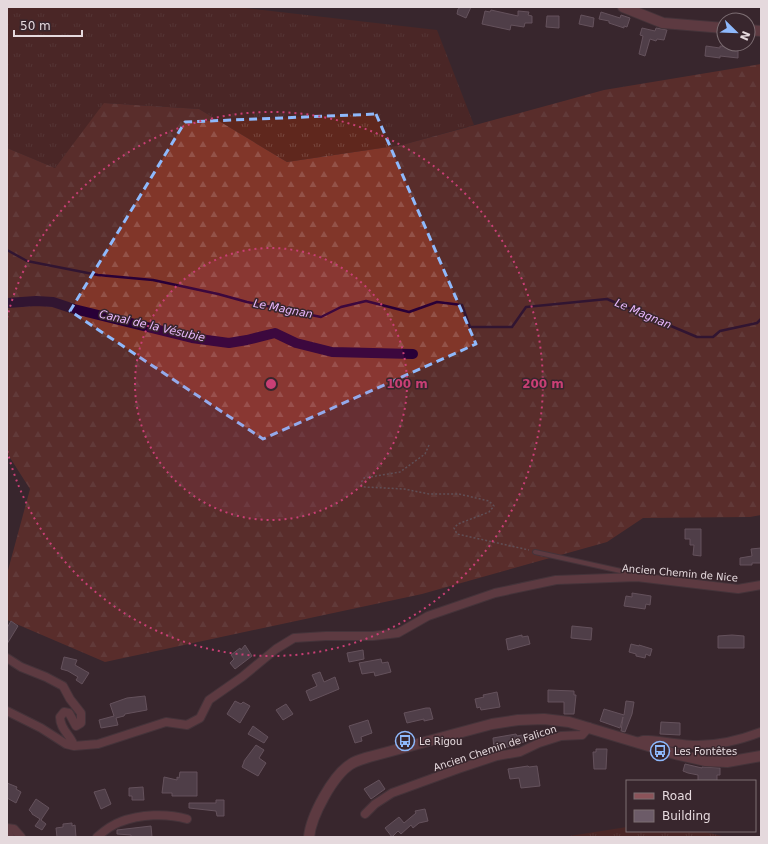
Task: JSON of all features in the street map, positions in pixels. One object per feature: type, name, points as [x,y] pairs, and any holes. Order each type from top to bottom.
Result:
[{"type":"street","points":[[623,7],[663,23],[716,27]]},
{"type":"street","name":"Ancien Chemin de Nice","points":[[74,746],[98,744],[166,722],[187,725],[200,718],[209,700],[242,677],[276,649],[294,638],[373,636],[398,633],[428,616],[495,593],[556,580],[637,577],[738,589],[761,585]]},
{"type":"street","points":[[7,658],[20,667],[46,677],[63,686],[73,704],[81,713],[82,717],[81,723],[76,726],[69,713],[64,712],[60,717],[61,726],[73,740],[74,746],[66,744],[41,728],[7,711]]},
{"type":"street","points":[[309,837],[314,819],[336,778],[346,767],[359,760],[512,720],[558,720],[589,727],[675,754],[706,761],[727,762],[761,756]]},
{"type":"street","name":"Ancien Chemin de Falicon","points":[[365,814],[375,804],[392,793],[493,757],[520,752],[539,743],[561,736],[582,735],[589,727]]},
{"type":"street","points":[[637,742],[648,740],[697,745],[714,744],[734,741],[761,732]]},
{"type":"street","points":[[97,837],[109,827],[131,818],[174,815],[188,819]]},
{"type":"street","points":[[7,828],[14,829],[21,837]]},
{"type":"street","points":[[7,833],[9,837]]},
{"type":"lane","points":[[535,552],[630,573],[637,577]]},
{"type":"path","points":[[429,445],[425,454],[400,472],[364,478],[360,483],[365,487],[404,489],[429,494],[459,494],[489,501],[494,506],[492,509],[489,512],[458,524],[454,528],[457,534],[535,552]]},
{"type":"highlighted area","points":[[376,114],[476,344],[263,439],[70,311],[185,122]]},
{"type":"green space","points":[[7,7],[237,7],[437,30],[474,125],[402,145],[287,162],[199,109],[105,103],[55,168],[7,148]]},
{"type":"green space","points":[[761,64],[761,515],[750,517],[643,518],[607,542],[422,594],[105,662],[7,620],[7,574],[30,489],[7,453],[7,148],[55,168],[104,103],[199,109],[287,162],[402,145],[604,90]]},
{"type":"green space","points":[[626,827],[626,832],[706,832],[726,837],[563,837]]},
{"type":"building","points":[[461,7],[471,7],[466,18],[457,14],[458,9]]},
{"type":"building","points":[[491,10],[518,16],[518,11],[529,12],[528,15],[532,16],[532,23],[525,23],[524,27],[511,25],[510,30],[482,24],[485,11],[490,12]]},
{"type":"building","points":[[601,12],[620,18],[621,15],[630,18],[627,27],[624,26],[624,28],[609,23],[609,21],[599,19]]},
{"type":"building","points":[[581,15],[594,18],[593,27],[579,24]]},
{"type":"building","points":[[547,16],[559,16],[559,28],[546,27]]},
{"type":"building","points":[[642,28],[655,31],[656,28],[667,30],[664,40],[657,39],[656,41],[650,39],[645,56],[639,54],[643,36],[640,35]]},
{"type":"building","points":[[706,46],[716,47],[716,52],[738,52],[738,58],[705,56]]},
{"type":"building","points":[[685,529],[701,529],[701,556],[693,555],[694,545],[690,545],[690,539],[685,539]]},
{"type":"building","points":[[761,548],[761,563],[740,565],[740,558],[752,556],[751,549]]},
{"type":"building","points":[[632,593],[651,596],[650,605],[646,604],[645,609],[624,606],[626,596],[632,597]]},
{"type":"building","points":[[11,621],[18,626],[7,644],[7,628]]},
{"type":"building","points":[[572,626],[592,628],[591,640],[571,638]]},
{"type":"building","points":[[522,635],[522,637],[528,636],[530,644],[508,650],[506,639]]},
{"type":"building","points":[[718,636],[744,636],[744,648],[718,648]]},
{"type":"building","points":[[631,644],[652,649],[650,656],[646,654],[645,658],[636,656],[636,654],[629,652]]},
{"type":"building","points":[[245,645],[252,656],[235,669],[230,663],[234,659],[231,655],[240,648],[241,650]]},
{"type":"building","points":[[363,650],[364,659],[349,662],[347,653]]},
{"type":"building","points":[[64,657],[77,660],[75,665],[89,673],[82,684],[76,680],[78,677],[61,669]]},
{"type":"building","points":[[381,659],[382,663],[388,662],[391,672],[375,676],[374,672],[362,674],[359,663]]},
{"type":"building","points":[[320,672],[324,682],[335,677],[339,689],[310,701],[306,691],[317,686],[312,675]]},
{"type":"building","points":[[548,690],[574,691],[574,695],[576,695],[574,714],[564,714],[564,702],[548,702]]},
{"type":"building","points":[[497,692],[500,707],[481,710],[480,707],[477,708],[475,699],[484,697],[483,695]]},
{"type":"building","points":[[145,696],[147,710],[125,714],[124,716],[116,718],[118,725],[101,728],[99,720],[114,716],[110,704],[127,698]]},
{"type":"building","points":[[235,701],[241,704],[243,702],[250,706],[240,723],[227,714]]},
{"type":"building","points":[[626,701],[634,702],[632,714],[625,732],[621,731],[623,717],[620,728],[600,721],[604,709],[624,715]]},
{"type":"building","points":[[286,704],[293,714],[283,720],[276,710]]},
{"type":"building","points":[[430,708],[433,719],[424,721],[424,719],[407,723],[404,713]]},
{"type":"building","points":[[368,720],[372,733],[361,737],[362,741],[355,743],[349,726]]},
{"type":"building","points":[[661,722],[680,723],[680,735],[660,734]]},
{"type":"building","points":[[253,726],[268,737],[264,743],[248,734]]},
{"type":"building","points":[[516,734],[517,736],[522,735],[524,742],[519,743],[520,745],[494,749],[493,738]]},
{"type":"building","points":[[256,745],[264,750],[259,758],[266,763],[258,776],[242,767],[244,761]]},
{"type":"building","points":[[596,749],[607,749],[606,769],[594,769],[593,752],[596,752]]},
{"type":"building","points":[[685,764],[702,768],[720,768],[720,775],[717,775],[717,780],[698,780],[698,775],[683,771]]},
{"type":"building","points":[[537,766],[540,786],[521,788],[519,778],[510,779],[508,769]]},
{"type":"building","points":[[180,772],[197,772],[197,796],[172,796],[172,793],[162,793],[164,777],[177,780]]},
{"type":"building","points":[[379,780],[385,789],[371,799],[364,789]]},
{"type":"building","points":[[7,783],[17,787],[16,789],[21,792],[16,803],[7,798]]},
{"type":"building","points":[[143,787],[144,800],[132,800],[132,796],[129,796],[129,788]]},
{"type":"building","points":[[105,789],[111,804],[101,809],[94,792]]},
{"type":"building","points":[[36,799],[49,808],[41,820],[46,824],[42,830],[35,826],[40,819],[29,810]]},
{"type":"building","points":[[216,800],[224,800],[224,816],[217,816],[216,811],[189,808],[189,803],[216,803]]},
{"type":"building","points":[[425,809],[428,821],[419,823],[413,828],[411,825],[401,834],[398,831],[392,837],[385,828],[399,817],[404,823],[416,813],[415,811]]},
{"type":"building","points":[[72,823],[72,826],[75,825],[76,837],[57,837],[56,828],[63,827],[63,824]]},
{"type":"building","points":[[151,826],[152,837],[131,837],[131,835],[117,834],[117,830]]},
{"type":"waterway","name":"Le Magnan","points":[[7,250],[27,261],[98,275],[153,280],[247,302],[321,317],[341,307],[366,301],[409,312],[437,302],[462,305],[470,327],[512,327],[526,307],[607,299],[697,337],[713,337],[720,331],[757,323],[761,319]]},
{"type":"waterway","name":"Canal de la Vésubie","points":[[7,303],[36,301],[53,302],[74,309],[192,338],[229,343],[275,333],[296,343],[332,352],[413,354]]},
{"type":"place","name":"Le Rigou","points":[[405,741]]},
{"type":"place","name":"Les Fontêtes","points":[[660,751]]}]
